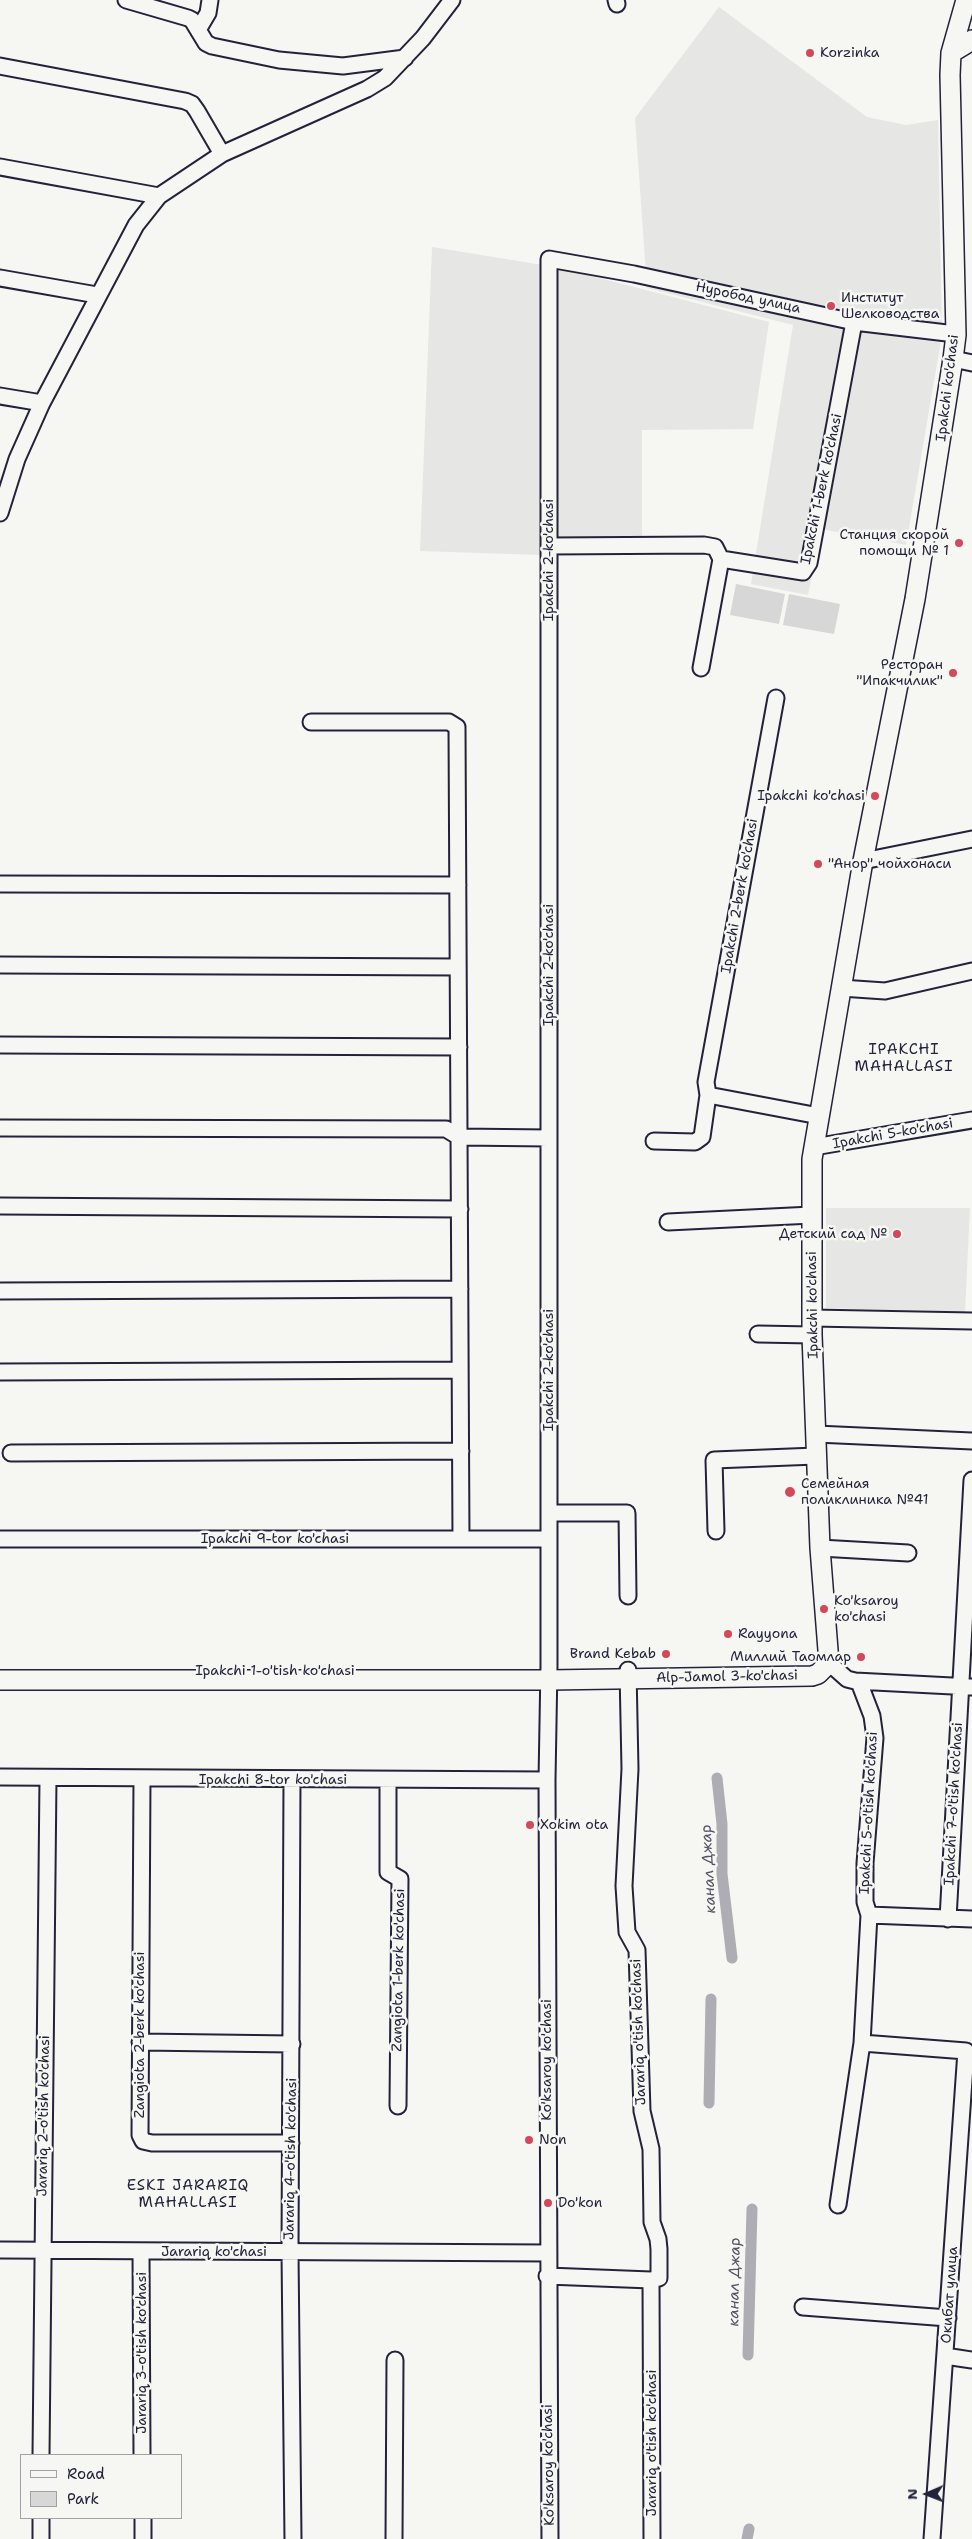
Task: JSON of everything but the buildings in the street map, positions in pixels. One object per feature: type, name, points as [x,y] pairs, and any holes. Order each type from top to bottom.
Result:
[{"type":"main road","name":"Ipakchi ko'chasi","points":[[829,1663],[820,1548],[812,1327],[814,1147],[863,860],[915,599],[953,359],[956,335],[950,75],[952,53],[966,0]]},
{"type":"main road","points":[[952,53],[972,40]]},
{"type":"main road","name":"Alp-Jamol 3-ko'chasi","points":[[549,1676],[814,1668],[829,1663]]},
{"type":"main road","name":"Ipakchi 1-o'tish ko'chasi","points":[[0,1671],[549,1676]]},
{"type":"main road","name":"Ipakchi 1-o'tish ko'chasi","points":[[0,1680],[549,1676]]},
{"type":"street","points":[[126,0],[192,20],[206,43],[212,46],[279,60],[343,66],[405,58]]},
{"type":"street","points":[[198,30],[208,12],[210,0]]},
{"type":"street","points":[[0,513],[18,459],[42,403],[97,294],[136,224],[159,196],[222,154],[367,89],[385,78],[424,38],[452,0]]},
{"type":"street","points":[[0,66],[185,101],[192,104],[197,111],[222,154]]},
{"type":"street","points":[[0,167],[159,196]]},
{"type":"street","name":"Нуробод улица","points":[[549,259],[634,274],[854,322],[947,333]]},
{"type":"street","name":"Ipakchi 2-ko'chasi","points":[[549,259],[549,1676]]},
{"type":"street","points":[[0,278],[97,294]]},
{"type":"street","name":"Ipakchi 1-berk ko'chasi","points":[[549,546],[704,545],[715,547],[721,559],[799,573],[807,569],[854,322]]},
{"type":"street","points":[[953,359],[972,362]]},
{"type":"street","points":[[0,396],[42,403]]},
{"type":"street","points":[[701,668],[721,559]]},
{"type":"street","name":"Ipakchi 2-berk ko'chasi","points":[[654,1141],[699,1141],[702,1137],[708,1094],[706,1082],[776,698]]},
{"type":"street","points":[[311,722],[454,724],[458,733],[461,1539]]},
{"type":"street","points":[[863,860],[972,839]]},
{"type":"street","points":[[0,884],[458,886]]},
{"type":"street","points":[[0,965],[458,967]]},
{"type":"street","points":[[841,988],[885,991],[972,971]]},
{"type":"street","points":[[0,1044],[459,1047]]},
{"type":"street","points":[[708,1094],[819,1116]]},
{"type":"street","name":"Ipakchi 5-ko'chasi","points":[[814,1147],[972,1120]]},
{"type":"street","points":[[0,1128],[446,1129],[459,1137],[549,1138]]},
{"type":"street","points":[[0,1206],[460,1209]]},
{"type":"street","points":[[668,1222],[812,1215]]},
{"type":"street","points":[[0,1291],[460,1289]]},
{"type":"street","points":[[758,1334],[812,1327],[972,1321],[972,1314]]},
{"type":"street","points":[[0,1372],[460,1370]]},
{"type":"street","points":[[816,1434],[972,1441]]},
{"type":"street","points":[[11,1453],[461,1451]]},
{"type":"street","points":[[716,1531],[714,1460],[816,1456]]},
{"type":"street","name":"Ipakchi 7-o'tish ko'chasi","points":[[948,1919],[966,1686],[972,1480]]},
{"type":"street","points":[[549,1513],[627,1513],[628,1596]]},
{"type":"street","name":"Ipakchi 9-tor ko'chasi","points":[[0,1539],[549,1539]]},
{"type":"street","points":[[820,1548],[908,1553]]},
{"type":"street","points":[[829,1663],[848,1679],[859,1682],[966,1686]]},
{"type":"street","name":"Jarariq o'tish ko'chasi","points":[[628,1674],[630,1769],[624,1886],[627,1932],[637,1950],[642,2111],[651,2149],[652,2222],[659,2249],[659,2278],[651,2280],[652,2539]]},
{"type":"street","name":"Ko'ksaroy ko'chasi","points":[[549,1676],[546,1780],[547,2276],[550,2539]]},
{"type":"street","name":"Ipakchi 5-o'tish ko'chasi","points":[[838,2205],[862,2043],[869,1915],[865,1902],[864,1870],[875,1732],[872,1716],[859,1682]]},
{"type":"street","name":"Ipakchi 8-tor ko'chasi","points":[[0,1777],[388,1781],[546,1780]]},
{"type":"street","name":"Jarariq 2-o'tish ko'chasi","points":[[42,2454],[42,2250],[48,1778]]},
{"type":"street","name":"Zangiota 2-berk ko'chasi","points":[[142,1779],[140,2135],[143,2141],[152,2143],[291,2143]]},
{"type":"street","name":"Jarariq 4-o'tish ko'chasi","points":[[292,1779],[290,2252],[293,2539]]},
{"type":"street","name":"Zangiota 1-berk ko'chasi","points":[[388,1781],[388,1872],[400,1879],[398,2106]]},
{"type":"street","points":[[869,1915],[972,1919]]},
{"type":"street","points":[[140,2042],[292,2044]]},
{"type":"street","name":"Окибат улица","points":[[862,2043],[966,2052],[932,2539]]},
{"type":"street","name":"Jarariq ko'chasi","points":[[0,2250],[548,2253]]},
{"type":"street","name":"Jarariq 3-o'tish ko'chasi","points":[[141,2252],[142,2454]]},
{"type":"street","points":[[547,2276],[651,2280]]},
{"type":"street","points":[[803,2307],[948,2318]]},
{"type":"street","points":[[945,2356],[972,2360]]},
{"type":"street","points":[[394,2539],[396,2360]]},
{"type":"street","points":[[41,2519],[41,2539]]},
{"type":"street","points":[[142,2519],[143,2539]]},
{"type":"shaded area","name":"Институт Шелководства","points":[[719,7],[867,117],[906,125],[938,120],[942,335],[906,545],[821,529],[808,595],[751,584],[793,325],[647,288],[635,118]]},
{"type":"shaded area","points":[[432,247],[561,268],[769,322],[753,429],[642,430],[642,539],[540,540],[540,555],[420,551]]},
{"type":"shaded area","name":"Детский сад №","points":[[826,1208],[970,1208],[965,1312],[826,1308]]},
{"type":"green space","points":[[736,584],[785,594],[779,624],[730,615]]},
{"type":"green space","points":[[789,594],[840,604],[834,634],[783,625]]},
{"type":"waterway","name":"канал Джар","points":[[717,1778],[722,1824],[722,1874],[732,1958]]},
{"type":"waterway","name":"канал Джар","points":[[709,2103],[711,1999]]},
{"type":"waterway","name":"канал Джар","points":[[748,2355],[752,2209]]},
{"type":"waterway","name":"канал Джар","points":[[747,2539],[749,2529]]},
{"type":"place","name":"Korzinka","points":[[810,53]]},
{"type":"place","name":"Институт Шелководства","points":[[831,306]]},
{"type":"place","name":"Станция скорой помощи № 1","points":[[959,543]]},
{"type":"place","name":"Ресторан \"Ипакчилик\"","points":[[953,673]]},
{"type":"place","name":"Ipakchi ko'chasi","points":[[875,796]]},
{"type":"place","name":"\"Анор\" чойхонаси","points":[[818,864]]},
{"type":"place","name":"Детский сад №","points":[[897,1234]]},
{"type":"place","name":"Семейная поликлиника №41","points":[[790,1492]]},
{"type":"place","name":"Ko'ksaroy ko'chasi","points":[[824,1609]]},
{"type":"place","name":"Rayyona","points":[[728,1634]]},
{"type":"place","name":"Brand Kebab","points":[[666,1654]]},
{"type":"place","name":"Миллий Таомлар","points":[[861,1657]]},
{"type":"place","name":"Xokim ota","points":[[530,1825]]},
{"type":"place","name":"Non","points":[[529,2140]]},
{"type":"place","name":"Do'kon","points":[[548,2203]]},
{"type":"district","name":"IPAKCHI MAHALLASI","points":[[904,1058]]},
{"type":"district","name":"ESKI JARARIQ MAHALLASI","points":[[188,2194]]}]
